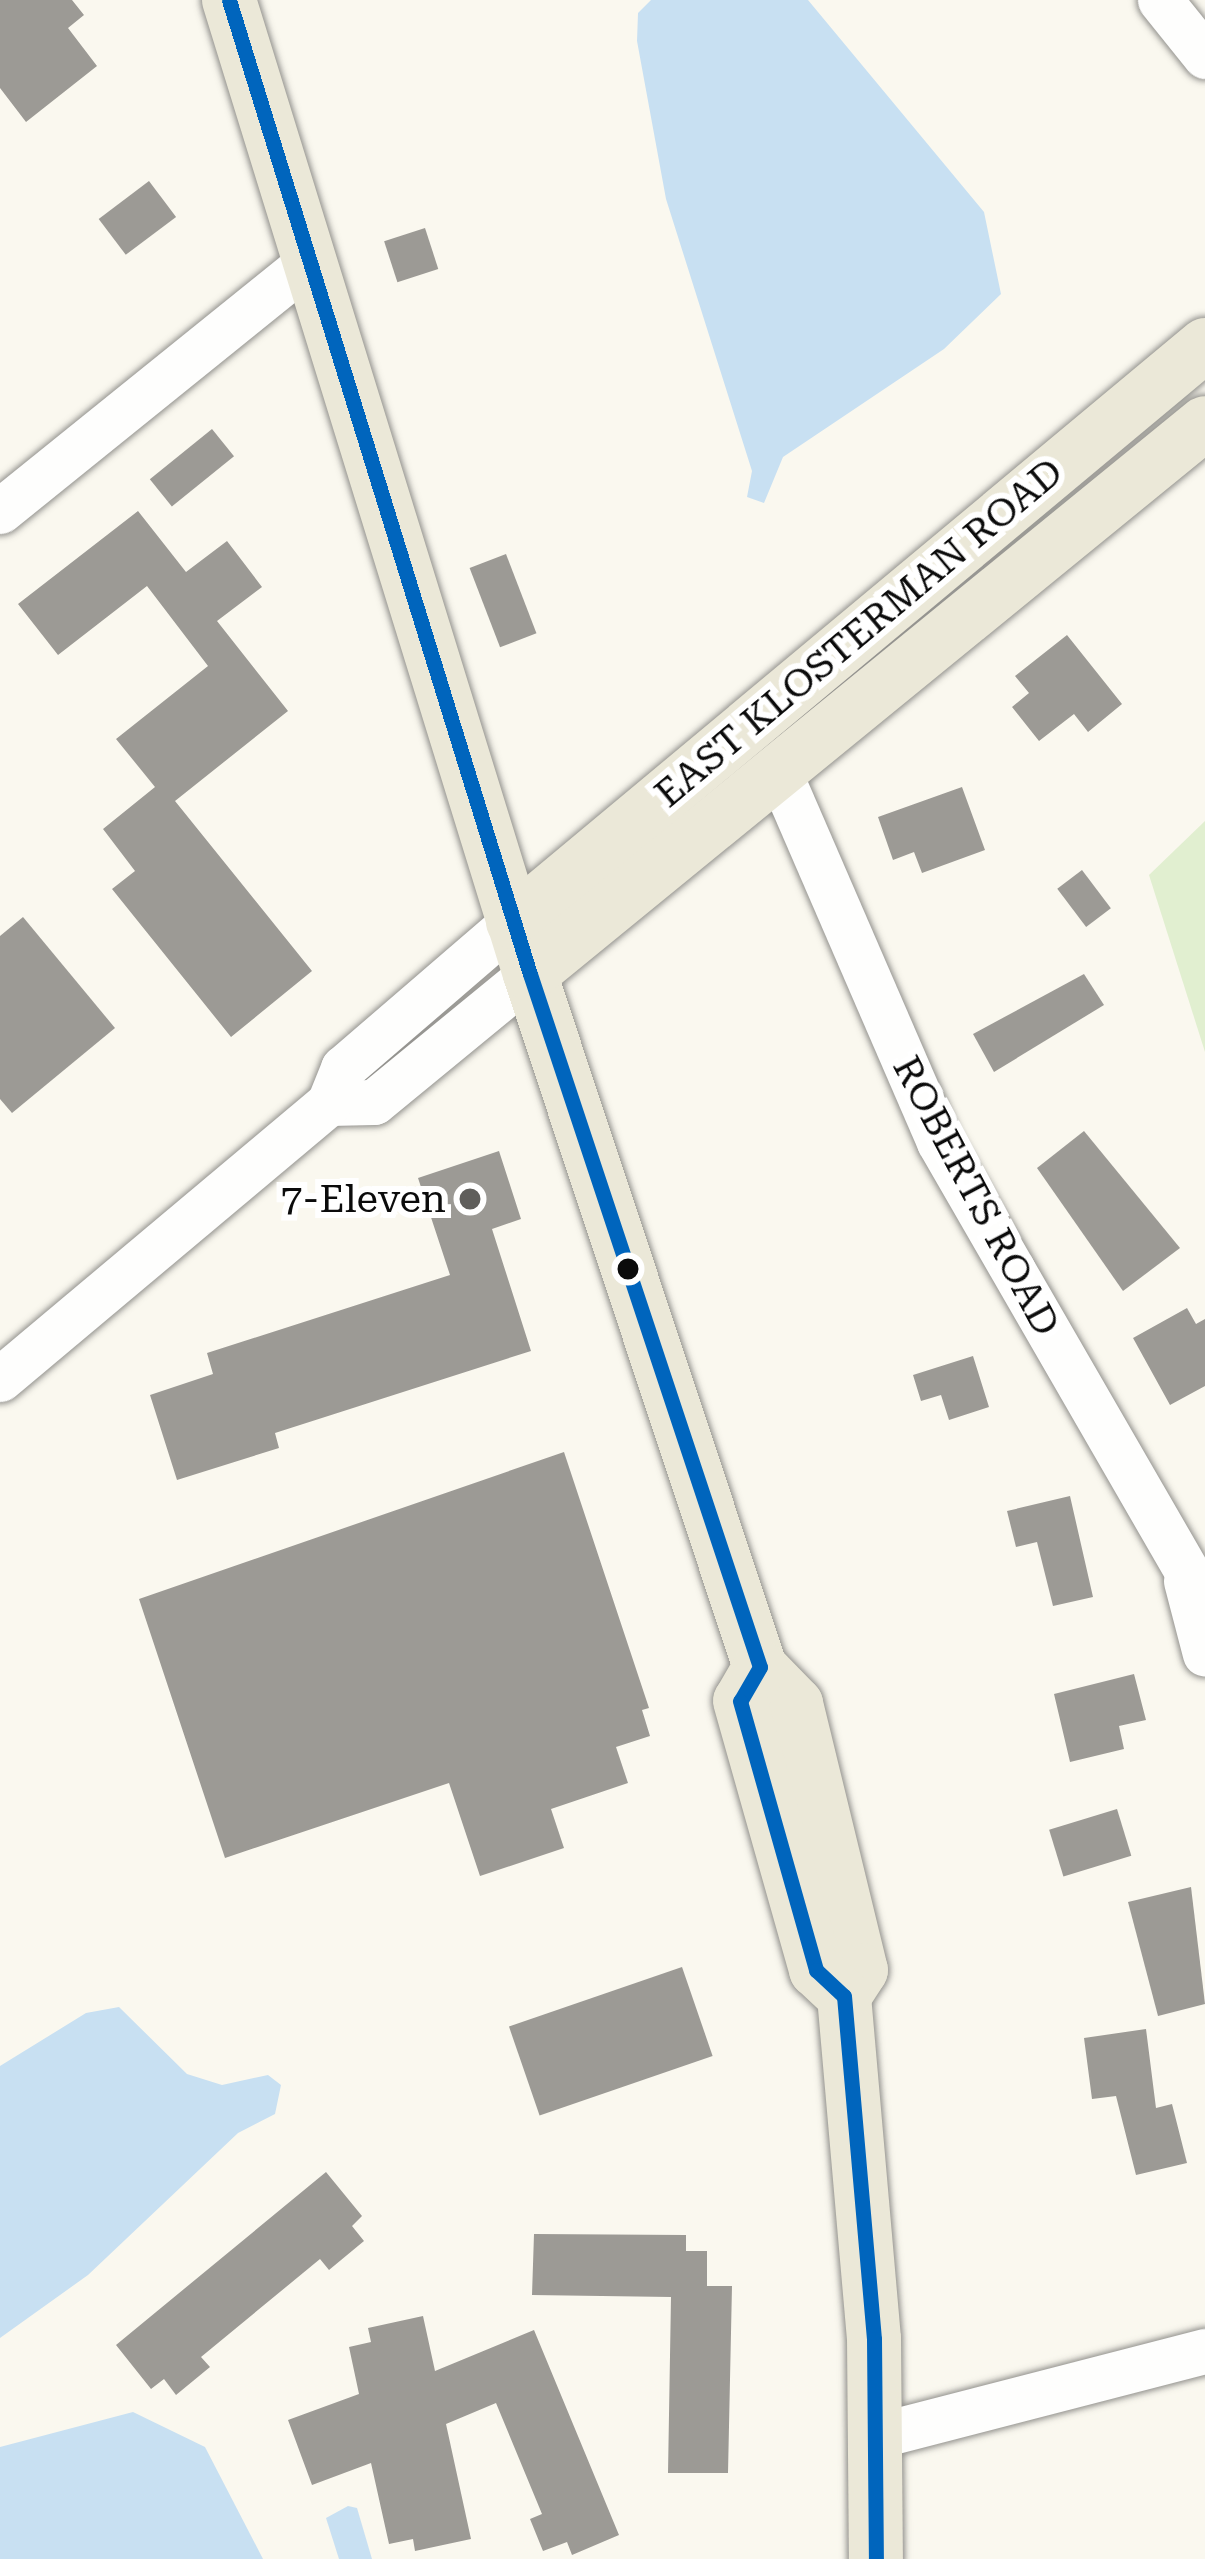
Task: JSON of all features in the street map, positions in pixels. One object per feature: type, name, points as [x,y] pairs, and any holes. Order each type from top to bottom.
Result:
[{"type":"main road","points":[[230,0],[513,922],[760,1667],[740,1701],[816,1970],[844,1996],[874,2339],[875,2559]]},
{"type":"main road","name":"EAST KLOSTERMAN ROAD","points":[[513,922],[1205,344]]},
{"type":"main road","name":"EAST KLOSTERMAN ROAD","points":[[530,974],[1205,423]]},
{"type":"street","points":[[1160,0],[1205,56]]},
{"type":"street","points":[[0,511],[310,260]]},
{"type":"street","name":"ROBERTS ROAD","points":[[778,772],[939,1142],[1196,1592],[1205,1654]]},
{"type":"street","points":[[0,1379],[329,1103],[343,1068],[513,922]]},
{"type":"street","points":[[329,1103],[374,1102],[530,974]]},
{"type":"street","points":[[872,2437],[1205,2351]]},
{"type":"green space","points":[[1205,821],[1205,1052],[1149,875]]},
{"type":"water","points":[[651,0],[808,0],[984,212],[1001,294],[944,349],[783,457],[764,503],[747,497],[752,471],[666,199],[637,41],[638,13]]},
{"type":"water","points":[[119,2007],[187,2074],[222,2085],[268,2075],[281,2085],[275,2114],[238,2133],[88,2275],[0,2338],[0,2066],[86,2013]]},
{"type":"water","points":[[133,2412],[205,2447],[263,2559],[0,2559],[0,2447]]},
{"type":"water","points":[[348,2506],[357,2508],[372,2559],[339,2559],[326,2518]]},
{"type":"building","points":[[0,0],[72,0],[84,15],[68,28],[97,66],[26,122],[0,88]]},
{"type":"building","points":[[149,181],[176,217],[126,255],[99,219]]},
{"type":"building","points":[[425,228],[438,269],[397,282],[384,241]]},
{"type":"building","points":[[212,429],[234,456],[172,507],[150,479]]},
{"type":"building","points":[[138,511],[186,572],[227,541],[262,587],[217,621],[288,711],[175,801],[312,971],[231,1037],[112,889],[135,871],[103,829],[155,787],[116,739],[208,666],[147,586],[58,655],[18,604]]},
{"type":"building","points":[[506,554],[536,633],[500,647],[470,568]]},
{"type":"building","points":[[1067,635],[1122,704],[1088,732],[1074,714],[1039,741],[1012,707],[1029,693],[1015,676]]},
{"type":"building","points":[[962,787],[985,850],[922,873],[914,852],[893,860],[878,817]]},
{"type":"building","points":[[1082,870],[1111,908],[1086,927],[1057,889]]},
{"type":"building","points":[[23,917],[115,1028],[12,1113],[0,1099],[0,936]]},
{"type":"building","points":[[1084,974],[1104,1005],[994,1072],[973,1034]]},
{"type":"building","points":[[1084,1131],[1180,1248],[1123,1291],[1037,1168]]},
{"type":"building","points":[[499,1151],[521,1219],[492,1229],[531,1351],[275,1433],[279,1448],[177,1480],[150,1395],[213,1374],[207,1353],[450,1275],[418,1178]]},
{"type":"building","points":[[1187,1308],[1196,1324],[1205,1319],[1205,1386],[1170,1405],[1133,1338]]},
{"type":"building","points":[[973,1356],[989,1407],[949,1420],[941,1395],[921,1401],[913,1375]]},
{"type":"building","points":[[564,1452],[649,1708],[642,1710],[650,1736],[616,1747],[628,1783],[551,1809],[564,1848],[480,1876],[449,1783],[225,1858],[139,1599]]},
{"type":"building","points":[[1070,1496],[1093,1597],[1053,1606],[1037,1542],[1016,1547],[1007,1511]]},
{"type":"building","points":[[1134,1674],[1146,1720],[1119,1726],[1124,1749],[1070,1762],[1054,1694]]},
{"type":"building","points":[[1117,1809],[1131,1856],[1063,1877],[1049,1830]]},
{"type":"building","points":[[1191,1887],[1205,2004],[1158,2016],[1128,1902]]},
{"type":"building","points":[[682,1967],[713,2056],[540,2115],[509,2027]]},
{"type":"building","points":[[1146,2029],[1156,2108],[1172,2104],[1187,2163],[1136,2175],[1116,2096],[1092,2099],[1084,2038]]},
{"type":"building","points":[[326,2172],[362,2216],[352,2226],[364,2241],[329,2270],[320,2259],[201,2357],[210,2367],[176,2395],[164,2379],[151,2389],[116,2345]]},
{"type":"building","points":[[534,2234],[686,2235],[686,2251],[707,2251],[707,2286],[732,2286],[728,2473],[668,2473],[671,2297],[532,2295]]},
{"type":"building","points":[[423,2316],[435,2371],[534,2330],[619,2535],[572,2555],[567,2542],[543,2551],[530,2519],[542,2514],[496,2403],[446,2424],[471,2539],[415,2551],[413,2539],[389,2544],[371,2463],[312,2485],[288,2420],[359,2394],[349,2347],[371,2342],[368,2328]]},
{"type":"transit line","points":[[229,0],[530,974],[760,1667],[740,1701],[816,1970],[844,1996],[874,2339],[876,2559]]},
{"type":"place","name":"7-Eleven","points":[[470,1199]]}]
